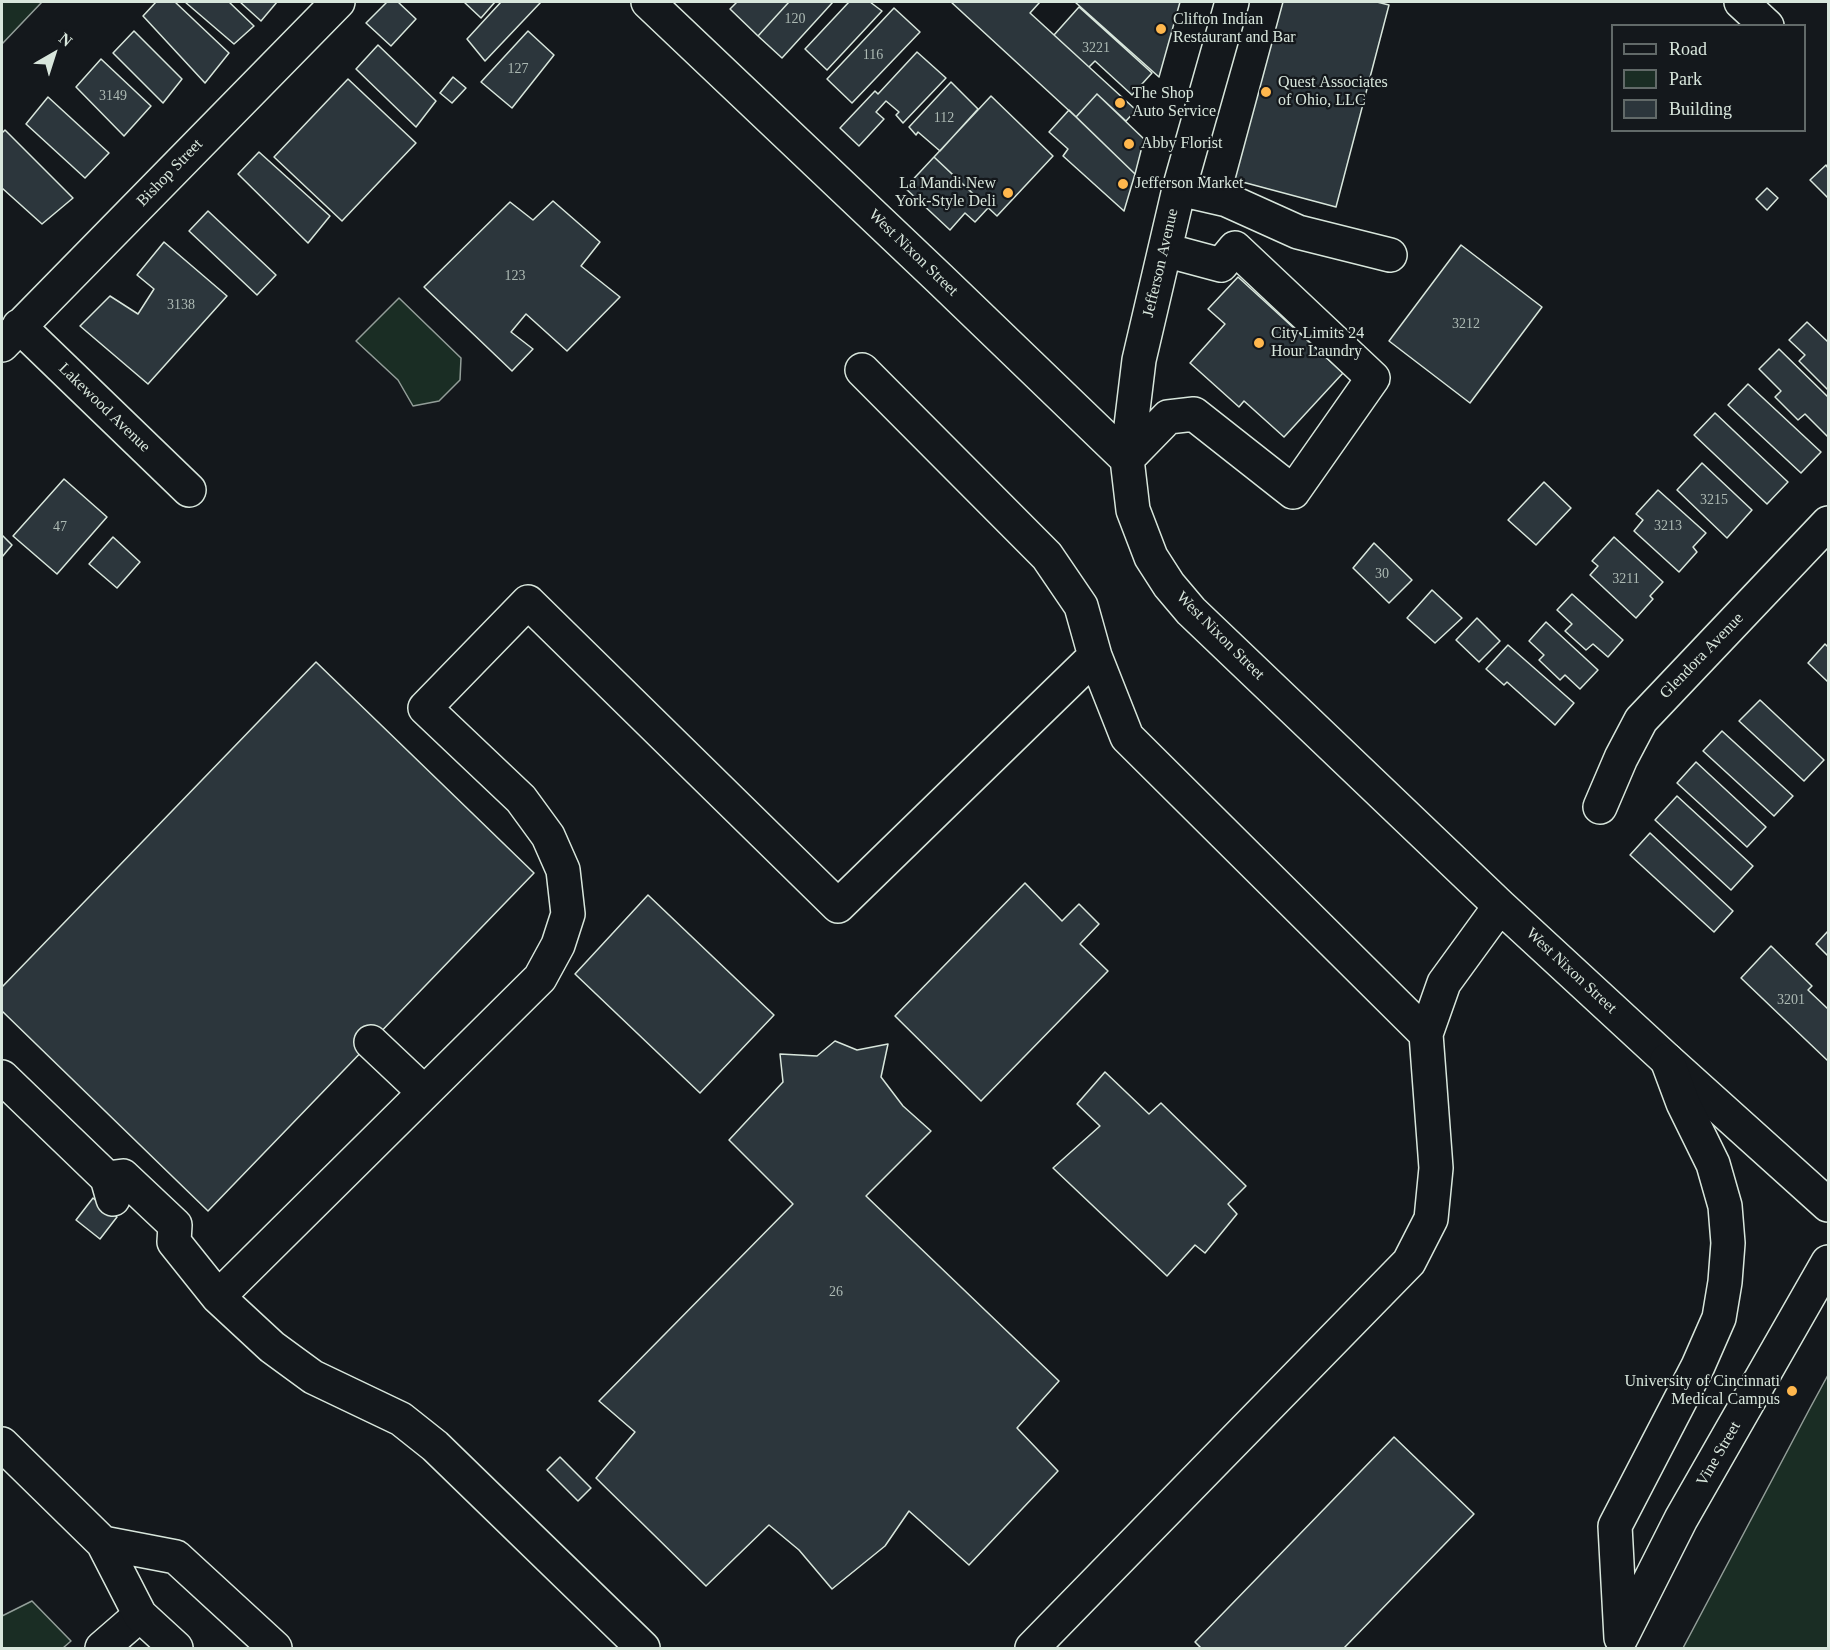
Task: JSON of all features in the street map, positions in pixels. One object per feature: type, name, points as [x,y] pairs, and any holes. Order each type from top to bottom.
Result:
[{"type":"street","name":"Bishop Street","points":[[10,336],[338,2]]},
{"type":"street","name":"West Nixon Street","points":[[648,2],[1127,459],[1133,510],[1151,557],[1169,585],[1191,611],[1500,906],[1828,1205]]},
{"type":"street","name":"Jefferson Avenue","points":[[1127,459],[1139,360],[1179,189],[1232,2]]},
{"type":"street","points":[[1741,2],[1765,24]]},
{"type":"street","points":[[1179,189],[1227,200],[1299,232],[1390,255]]},
{"type":"street","points":[[1127,459],[1168,417],[1194,414],[1293,492],[1373,378],[1235,248],[1221,265],[1165,250]]},
{"type":"street","name":"Lakewood Avenue","points":[[10,336],[189,490]]},
{"type":"street","points":[[862,370],[1047,556],[1081,606],[1095,656],[1127,737],[1426,1034]]},
{"type":"street","name":"Glendora Avenue","points":[[1600,807],[1621,758],[1641,720],[1828,523]]},
{"type":"street","points":[[218,1297],[540,978],[558,945],[568,914],[563,870],[548,836],[521,798],[425,708],[528,602],[838,906],[1095,656]]},
{"type":"street","points":[[1032,1648],[1409,1262],[1431,1219],[1437,1168],[1426,1034],[1444,983],[1500,906]]},
{"type":"street","points":[[371,1042],[424,1092]]},
{"type":"street","points":[[1618,1643],[1615,1526],[1698,1366],[1719,1318],[1725,1282],[1728,1243],[1725,1206],[1713,1164],[1683,1103],[1667,1060]]},
{"type":"street","points":[[2,1077],[107,1178],[112,1198],[160,1240],[174,1242],[218,1297],[272,1347],[313,1377],[401,1419],[435,1446],[643,1648]]},
{"type":"street","name":"Vine Street","points":[[1618,1643],[1682,1519],[1828,1262]]},
{"type":"street","points":[[2,1444],[103,1543],[140,1614],[176,1648]]},
{"type":"street","points":[[103,1543],[176,1557],[275,1648]]},
{"type":"street","points":[[102,1648],[140,1614]]},
{"type":"green space","points":[[2,2],[42,2],[2,44]]},
{"type":"green space","points":[[399,298],[461,358],[460,380],[439,401],[413,406],[398,380],[356,341]]},
{"type":"green space","points":[[1828,1375],[1828,1648],[1683,1648],[1809,1410]]},
{"type":"green space","points":[[32,1601],[71,1641],[63,1648],[2,1648],[2,1616]]},
{"type":"building","points":[[156,2],[175,2],[229,53],[205,83],[143,16]]},
{"type":"building","points":[[185,2],[229,2],[254,26],[234,44]]},
{"type":"building","points":[[240,2],[277,2],[261,21]]},
{"type":"building","points":[[387,2],[398,2],[416,19],[391,46],[366,23]]},
{"type":"building","points":[[464,2],[495,2],[481,18]]},
{"type":"building","points":[[501,2],[541,2],[485,61],[467,39]]},
{"type":"building","points":[[737,2],[789,2],[758,36],[730,9]]},
{"type":"building","points":[[789,2],[833,2],[782,58],[758,36]]},
{"type":"building","points":[[849,2],[870,2],[882,11],[827,70],[805,49]]},
{"type":"building","points":[[951,2],[1040,2],[1030,13],[1136,110],[1126,121],[1097,94],[1076,117]]},
{"type":"building","points":[[1075,2],[1180,2],[1159,77]]},
{"type":"building","points":[[1283,2],[1377,2],[1389,5],[1336,207],[1235,180]]},
{"type":"building","points":[[1079,7],[1152,73],[1132,95],[1095,61],[1089,67],[1054,35]]},
{"type":"building","points":[[894,8],[920,32],[852,103],[827,79]]},
{"type":"building","points":[[134,31],[182,79],[163,103],[113,53]]},
{"type":"building","points":[[528,31],[554,55],[512,108],[481,82]]},
{"type":"building","points":[[378,45],[436,101],[416,127],[356,69]]},
{"type":"building","points":[[917,52],[946,78],[903,123],[896,115],[899,112],[886,101],[876,112],[884,119],[859,146],[840,128],[875,91],[878,94]]},
{"type":"building","points":[[101,59],[151,106],[124,136],[76,87]]},
{"type":"building","points":[[453,77],[466,88],[452,103],[440,93]]},
{"type":"building","points":[[348,79],[416,143],[342,221],[274,157]]},
{"type":"building","points":[[951,82],[978,109],[940,151],[918,132],[916,135],[909,127]]},
{"type":"building","points":[[1097,94],[1144,139],[1135,174],[1076,117]]},
{"type":"building","points":[[991,96],[1053,156],[997,216],[934,157]]},
{"type":"building","points":[[48,97],[109,153],[85,178],[26,124]]},
{"type":"building","points":[[1069,110],[1135,174],[1124,211],[1063,156],[1068,149],[1049,132]]},
{"type":"building","points":[[5,130],[73,198],[42,224],[2,188],[2,133]]},
{"type":"building","points":[[259,152],[330,216],[308,243],[238,174]]},
{"type":"building","points":[[934,157],[988,208],[975,222],[965,213],[950,230],[905,188]]},
{"type":"building","points":[[1826,165],[1828,168],[1828,198],[1810,180]]},
{"type":"building","points":[[1767,188],[1778,198],[1767,210],[1756,199]]},
{"type":"building","points":[[553,201],[600,242],[581,266],[620,297],[567,351],[526,314],[511,332],[533,349],[512,371],[424,287],[510,202],[533,220]]},
{"type":"building","points":[[208,211],[276,275],[257,295],[189,231]]},
{"type":"building","points":[[164,242],[227,296],[148,384],[80,326],[110,296],[138,314],[154,289],[137,275]]},
{"type":"building","points":[[1461,245],[1542,307],[1470,403],[1389,341]]},
{"type":"building","name":"City Limits 24 Hour Laundry","points":[[1238,277],[1343,373],[1284,437],[1244,401],[1239,407],[1190,363],[1225,324],[1208,309]]},
{"type":"building","points":[[1807,322],[1828,342],[1828,390],[1799,361],[1805,355],[1789,340]]},
{"type":"building","points":[[1779,349],[1828,397],[1828,437],[1805,414],[1798,420],[1775,397],[1781,391],[1759,369]]},
{"type":"building","points":[[1748,384],[1821,452],[1801,473],[1728,405]]},
{"type":"building","points":[[1715,413],[1788,482],[1767,504],[1694,435]]},
{"type":"building","points":[[1702,463],[1752,510],[1727,538],[1677,490]]},
{"type":"building","points":[[64,479],[107,517],[57,574],[13,536]]},
{"type":"building","points":[[1544,482],[1571,508],[1536,545],[1508,520]]},
{"type":"building","points":[[1658,490],[1706,533],[1693,547],[1697,552],[1679,572],[1634,531],[1643,520],[1636,514]]},
{"type":"building","points":[[2,535],[12,545],[2,557]]},
{"type":"building","points":[[113,537],[140,562],[117,588],[89,564]]},
{"type":"building","points":[[1614,537],[1663,582],[1650,596],[1653,599],[1636,618],[1590,575],[1598,566],[1592,561]]},
{"type":"building","points":[[1374,543],[1412,580],[1389,603],[1353,568]]},
{"type":"building","points":[[1432,590],[1462,618],[1435,643],[1407,618]]},
{"type":"building","points":[[1572,594],[1623,640],[1608,657],[1593,644],[1586,650],[1565,631],[1572,624],[1557,610]]},
{"type":"building","points":[[1477,618],[1500,641],[1479,662],[1456,640]]},
{"type":"building","points":[[1546,622],[1598,670],[1580,689],[1565,675],[1560,680],[1539,660],[1544,655],[1529,641]]},
{"type":"building","points":[[1825,644],[1828,647],[1828,682],[1808,663]]},
{"type":"building","points":[[1508,645],[1574,703],[1555,725],[1507,682],[1504,685],[1486,669]]},
{"type":"building","points":[[316,662],[534,873],[208,1211],[2,1011],[2,987]]},
{"type":"building","points":[[1760,700],[1824,760],[1804,781],[1739,721]]},
{"type":"building","points":[[1722,731],[1793,796],[1774,816],[1703,751]]},
{"type":"building","points":[[1696,762],[1766,827],[1747,847],[1677,783]]},
{"type":"building","points":[[1677,796],[1753,866],[1731,890],[1655,820]]},
{"type":"building","points":[[1650,833],[1733,911],[1714,932],[1630,855]]},
{"type":"building","points":[[1025,883],[1062,921],[1079,904],[1099,924],[1080,944],[1108,971],[981,1101],[895,1016]]},
{"type":"building","points":[[648,895],[774,1015],[700,1093],[575,974]]},
{"type":"building","points":[[1828,931],[1828,956],[1816,944]]},
{"type":"building","points":[[1771,946],[1812,986],[1808,990],[1828,1009],[1828,1061],[1741,978]]},
{"type":"building","points":[[835,1041],[857,1050],[888,1044],[881,1077],[903,1106],[931,1131],[866,1196],[1059,1381],[1017,1428],[1058,1471],[969,1565],[909,1511],[885,1546],[832,1589],[799,1550],[769,1525],[706,1586],[596,1478],[635,1432],[599,1401],[793,1204],[729,1140],[783,1082],[780,1054],[817,1056]]},
{"type":"building","points":[[1105,1072],[1149,1114],[1161,1103],[1246,1186],[1228,1204],[1237,1214],[1205,1253],[1195,1245],[1167,1276],[1053,1168],[1100,1126],[1077,1104]]},
{"type":"building","points":[[93,1198],[117,1217],[100,1239],[76,1220]]},
{"type":"building","points":[[1394,1437],[1474,1514],[1344,1648],[1201,1648],[1195,1642]]},
{"type":"building","points":[[560,1457],[591,1488],[578,1501],[547,1470]]},
{"type":"place","name":"Clifton Indian Restaurant and Bar","points":[[1161,29]]},
{"type":"place","name":"Quest Associates of Ohio, LLC","points":[[1266,92]]},
{"type":"place","name":"The Shop Auto Service","points":[[1120,103]]},
{"type":"place","name":"Abby Florist","points":[[1129,144]]},
{"type":"place","name":"Jefferson Market","points":[[1123,184]]},
{"type":"place","name":"La Mandi New York-Style Deli","points":[[1008,193]]},
{"type":"place","name":"City Limits 24 Hour Laundry","points":[[1259,343]]},
{"type":"place","name":"University of Cincinnati Medical Campus","points":[[1792,1391]]}]
